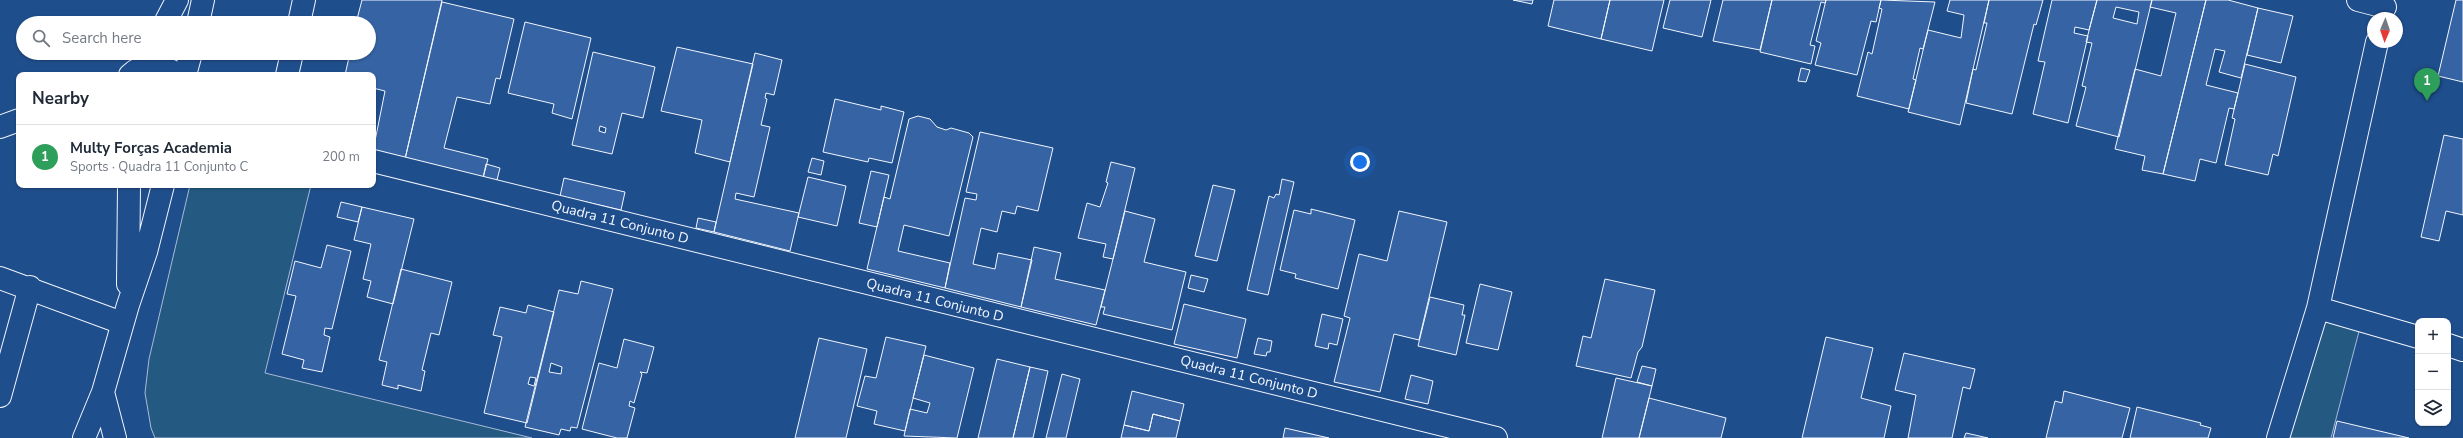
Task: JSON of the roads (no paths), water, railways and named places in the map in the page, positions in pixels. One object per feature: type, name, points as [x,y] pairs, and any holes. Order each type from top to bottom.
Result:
[{"type":"street","points":[[169,16],[177,0]]},
{"type":"street","points":[[200,16],[204,0]]},
{"type":"street","points":[[301,16],[304,0]]},
{"type":"street","points":[[2358,0],[2385,8]]},
{"type":"street","points":[[2278,438],[2318,308],[2376,48]]},
{"type":"street","points":[[186,72],[188,60]]},
{"type":"street","points":[[287,72],[290,60]]},
{"type":"street","points":[[140,65],[161,66],[172,72]]},
{"type":"street","points":[[0,128],[16,121]]},
{"type":"street","points":[[0,128],[16,128]]},
{"type":"street","name":"Quadra 11 Conjunto D","points":[[376,162],[1496,438]]},
{"type":"street","points":[[125,314],[129,188]]},
{"type":"street","points":[[84,438],[103,392],[125,314],[146,252],[162,188]]},
{"type":"street","points":[[0,278],[125,314]]},
{"type":"street","points":[[0,396],[30,287]]},
{"type":"street","points":[[2318,308],[2415,336]]},
{"type":"street","points":[[2451,346],[2463,350]]},
{"type":"street","points":[[103,392],[115,438]]},
{"type":"place","name":"Multy Forças Academia","points":[[2427,101]]}]
